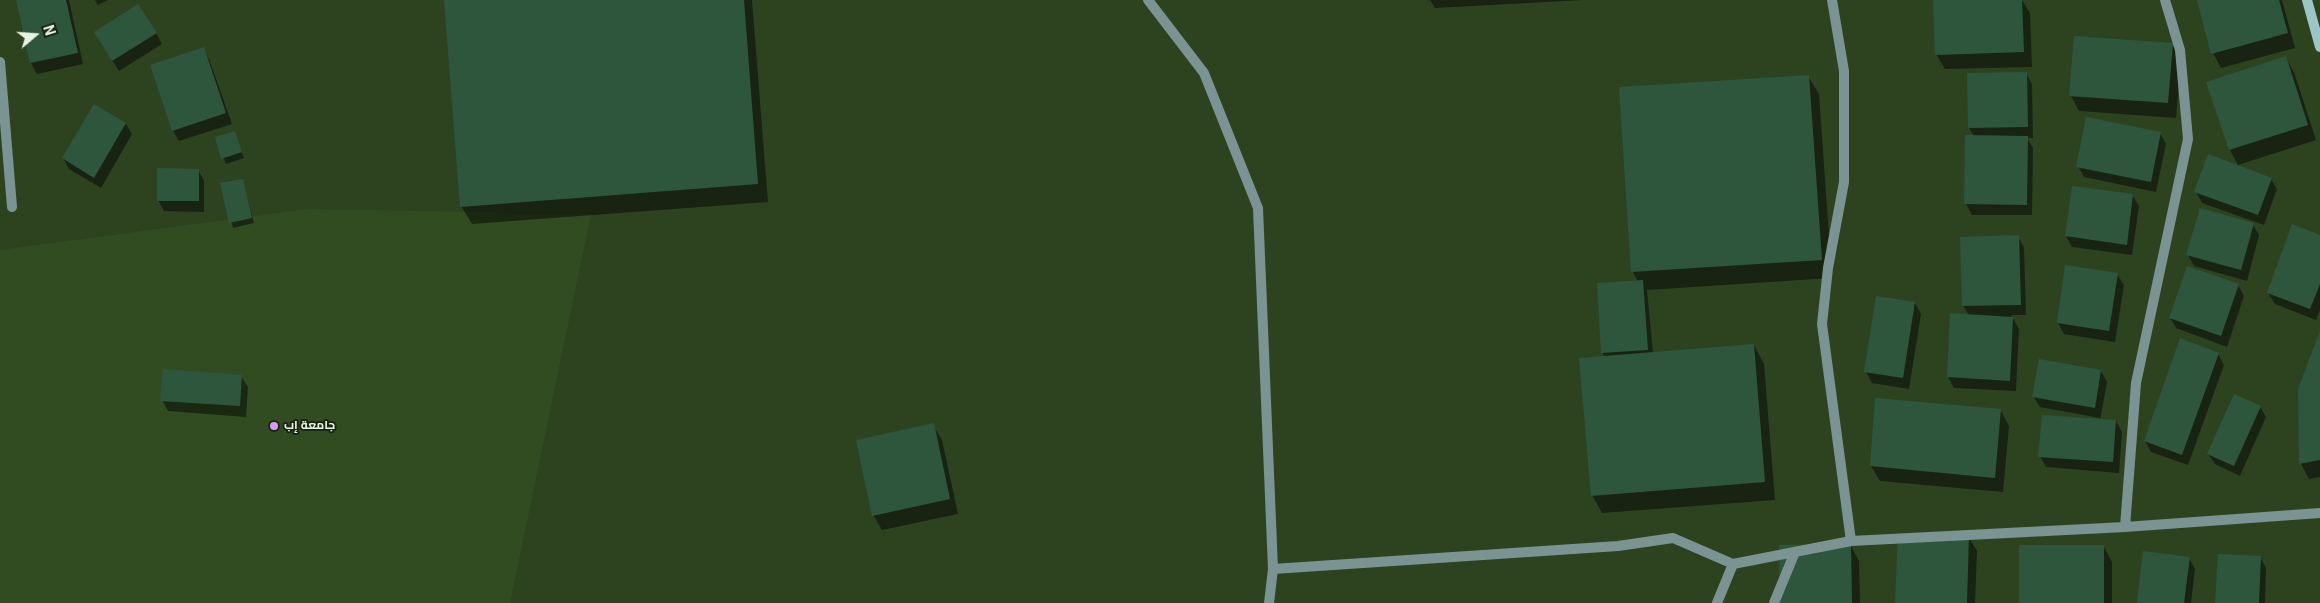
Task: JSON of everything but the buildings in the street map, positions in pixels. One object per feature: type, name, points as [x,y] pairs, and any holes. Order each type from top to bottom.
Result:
[{"type":"street","points":[[1148,0],[1204,73],[1258,208],[1273,569],[1268,603]]},
{"type":"street","points":[[1832,0],[1844,72],[1844,182],[1828,268],[1822,324],[1851,541]]},
{"type":"street","points":[[2125,527],[2136,383],[2188,139],[2180,50],[2165,0]]},
{"type":"street","points":[[2307,0],[2320,47]]},
{"type":"street","points":[[0,62],[12,207]]},
{"type":"street","points":[[1273,569],[1618,546],[1673,538],[1734,564],[1851,541],[2125,527],[2320,513]]},
{"type":"street","points":[[1774,603],[1795,552]]},
{"type":"street","points":[[1717,603],[1734,564]]},
{"type":"shaded area","name":"جامعة إب","points":[[308,209],[591,214],[510,603],[0,603],[0,250]]},
{"type":"place","name":"جامعة إب","points":[[274,426]]}]
